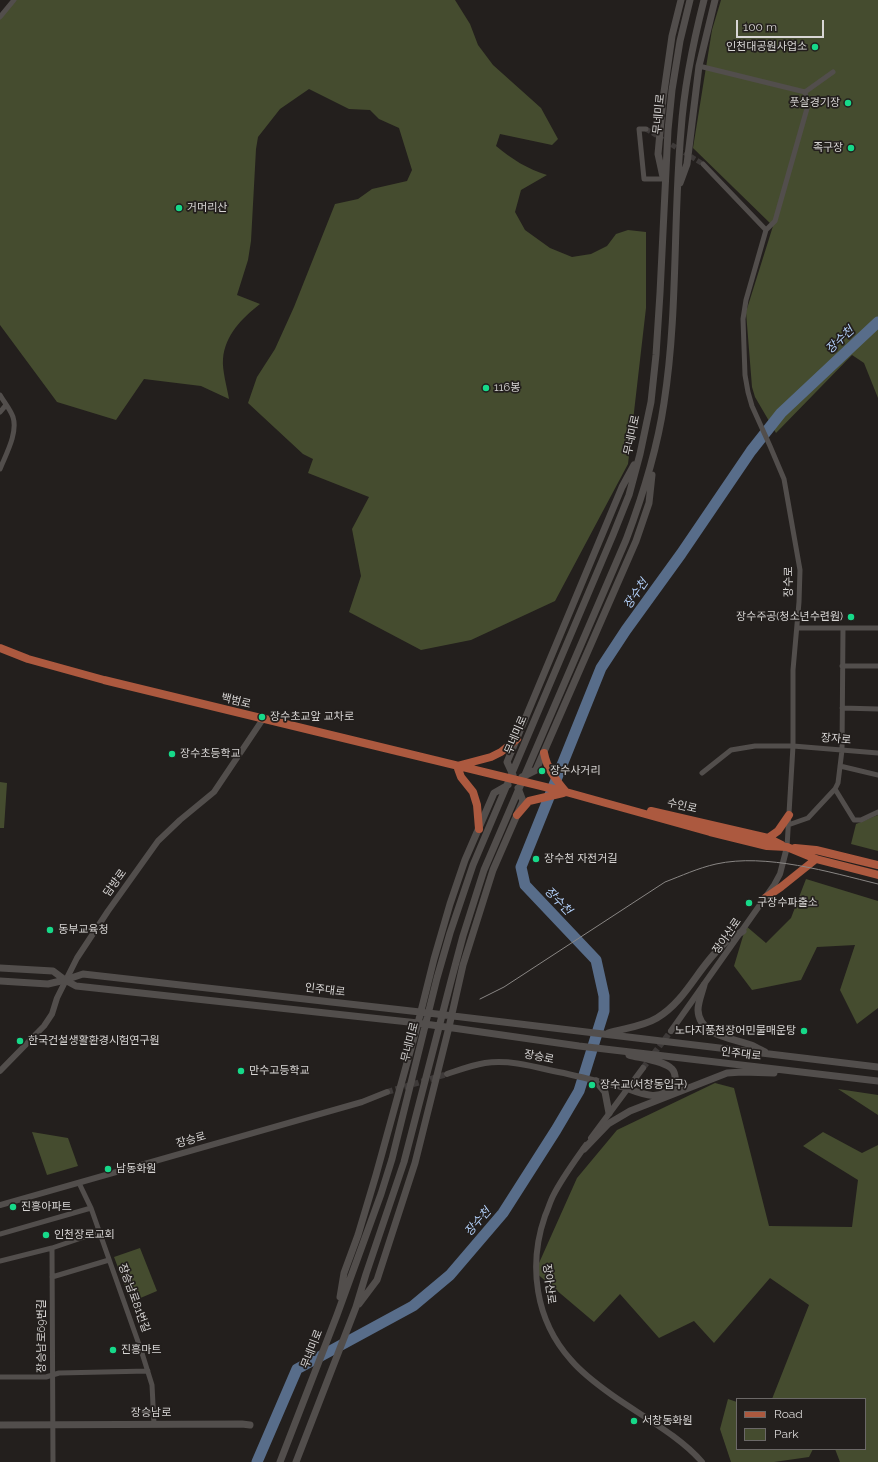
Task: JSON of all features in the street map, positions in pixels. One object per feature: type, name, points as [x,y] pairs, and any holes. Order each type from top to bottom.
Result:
[{"type":"main road","points":[[665,189],[658,154],[663,99],[672,36],[681,0]]},
{"type":"main road","name":"무네미로","points":[[280,1462],[331,1331],[381,1194],[392,1159],[437,978],[450,933],[473,865],[629,495],[640,454],[651,402],[656,355],[668,130],[672,90],[680,41],[690,0]]},
{"type":"main road","name":"무네미로","points":[[296,1462],[356,1307],[404,1162],[463,936],[484,870],[626,540],[654,457],[664,403],[670,356],[681,130],[693,43],[704,0]]},
{"type":"main road","points":[[677,189],[687,164],[699,66],[715,0]]},
{"type":"main road","points":[[356,1307],[377,1280],[382,1265],[415,1163],[449,1028],[463,965],[480,909],[493,870],[523,801],[507,762],[622,487],[640,454]]},
{"type":"main road","points":[[336,1316],[344,1273],[372,1190],[434,959],[465,860],[494,793],[515,780],[536,770],[544,753],[636,542],[648,503],[654,457]]},
{"type":"main road","name":"백범로","points":[[0,648],[28,659],[104,680],[515,780]]},
{"type":"main road","points":[[478,829],[477,805],[473,792],[461,777],[458,766],[491,757],[501,752],[517,739]]},
{"type":"main road","points":[[544,753],[546,763],[551,774],[569,793]]},
{"type":"main road","name":"수인로","points":[[515,780],[767,846],[816,850],[878,865]]},
{"type":"main road","points":[[517,815],[529,801],[569,793]]},
{"type":"main road","name":"수인로","points":[[569,793],[768,838],[816,859],[878,875]]},
{"type":"main road","points":[[768,838],[778,831],[789,815]]},
{"type":"main road","points":[[765,898],[816,859]]},
{"type":"main road","points":[[606,1034],[645,1024],[657,1018],[672,1007],[724,944],[743,931]]},
{"type":"main road","name":"인주대로","points":[[0,968],[53,971],[76,986],[418,1023],[579,1046],[878,1081]]},
{"type":"main road","name":"인주대로","points":[[0,981],[48,984],[83,974],[420,1012],[878,1067]]},
{"type":"main road","points":[[704,985],[698,1003],[698,1010],[702,1023],[714,1033],[753,1045],[769,1054]]},
{"type":"main road","points":[[602,1048],[665,1064],[672,1069],[675,1075],[676,1084],[672,1089],[654,1096],[642,1094],[626,1088]]},
{"type":"main road","points":[[584,1149],[608,1124],[630,1111],[727,1073],[820,1074]]},
{"type":"main road","points":[[593,1080],[605,1092],[609,1113]]},
{"type":"main road","name":"장승남로","points":[[0,1425],[250,1425]]},
{"type":"street","points":[[0,17],[14,0]]},
{"type":"street","points":[[699,66],[805,92],[833,72]]},
{"type":"street","name":"장수로","points":[[787,847],[793,746],[792,689],[799,602],[799,564],[784,479],[752,406],[748,392],[745,375],[743,319],[746,300],[766,230],[775,221],[808,105],[805,92]]},
{"type":"street","points":[[646,129],[639,129],[644,179],[663,179]]},
{"type":"street","points":[[703,164],[766,230]]},
{"type":"street","points":[[0,395],[14,419],[14,428],[0,469]]},
{"type":"street","points":[[0,412],[6,405]]},
{"type":"street","points":[[797,628],[878,628]]},
{"type":"street","points":[[788,825],[808,818],[835,789],[838,783],[842,750],[843,628]]},
{"type":"street","points":[[842,666],[878,666]]},
{"type":"street","points":[[842,708],[878,708]]},
{"type":"street","name":"담방로","points":[[0,1071],[44,1026],[52,1014],[65,980],[78,958],[108,910],[158,841],[180,820],[214,792],[263,719]]},
{"type":"street","points":[[702,773],[731,750],[756,746],[793,746]]},
{"type":"street","name":"장자로","points":[[793,746],[878,753]]},
{"type":"street","points":[[840,766],[878,775]]},
{"type":"street","points":[[835,789],[854,820],[861,820],[878,812]]},
{"type":"street","name":"장아산로","points":[[671,1031],[765,898],[780,874],[787,847]]},
{"type":"street","name":"장승로","points":[[447,1074],[485,1063],[506,1062],[566,1073],[626,1088]]},
{"type":"street","name":"장아산로","points":[[643,1068],[626,1088],[566,1173],[552,1197],[542,1225],[537,1246],[535,1272],[539,1298],[544,1315],[554,1337],[570,1360],[586,1375],[675,1439],[702,1462]]},
{"type":"street","name":"장승로","points":[[0,1206],[362,1102],[387,1092]]},
{"type":"street","name":"장승남로81번길","points":[[79,1183],[91,1208],[148,1371],[153,1395],[154,1424]]},
{"type":"street","points":[[0,1234],[91,1208]]},
{"type":"street","points":[[0,1261],[52,1248],[99,1232]]},
{"type":"street","name":"장승남로69번길","points":[[52,1248],[52,1425]]},
{"type":"street","points":[[52,1277],[109,1260]]},
{"type":"street","points":[[0,1378],[46,1377],[59,1373],[148,1371]]},
{"type":"street","points":[[52,1425],[53,1462]]},
{"type":"green space","points":[[13,0],[455,0],[470,24],[478,45],[493,65],[541,108],[558,139],[552,145],[500,134],[496,146],[520,163],[547,175],[521,190],[515,212],[525,230],[550,248],[572,257],[591,254],[607,246],[616,234],[628,230],[646,232],[646,308],[628,464],[555,601],[471,640],[421,650],[349,612],[361,576],[352,529],[369,497],[308,473],[313,459],[303,454],[248,403],[257,377],[275,349],[294,307],[335,204],[358,199],[372,189],[407,181],[412,170],[399,128],[379,119],[370,110],[349,109],[309,89],[280,109],[258,137],[251,241],[248,260],[237,295],[260,304],[241,321],[231,335],[224,350],[223,368],[229,399],[201,386],[144,379],[116,420],[57,402],[0,325],[0,15]]},
{"type":"green space","points":[[721,0],[878,0],[878,398],[864,363],[852,355],[776,433],[755,397],[752,387],[746,312],[773,226],[693,148],[712,30]]},
{"type":"green space","points":[[0,782],[7,783],[4,828],[0,828]]},
{"type":"green space","points":[[878,815],[878,851],[851,844],[856,824]]},
{"type":"green space","points":[[806,879],[878,901],[878,1008],[857,1024],[840,990],[855,945],[817,947],[801,980],[752,990],[734,966],[746,926],[766,943],[791,918]]},
{"type":"green space","points":[[715,1083],[734,1088],[769,1226],[852,1227],[858,1180],[803,1146],[823,1132],[862,1153],[878,1145],[878,1462],[840,1462],[835,1450],[866,1450],[866,1398],[772,1398],[809,1305],[770,1278],[714,1343],[694,1321],[659,1338],[620,1294],[594,1322],[535,1272],[577,1178],[617,1130]]},
{"type":"green space","points":[[838,1089],[878,1095],[878,1115]]},
{"type":"green space","points":[[32,1132],[68,1138],[78,1166],[47,1175]]},
{"type":"green space","points":[[140,1248],[157,1291],[131,1302],[114,1257]]},
{"type":"green space","points":[[728,1399],[736,1402],[736,1450],[812,1450],[809,1457],[774,1462],[731,1462],[720,1429]]},
{"type":"waterway","name":"장수천","points":[[257,1462],[297,1369],[413,1306],[450,1275],[503,1213],[579,1091],[604,1011],[604,996],[596,960],[525,885],[521,867],[601,668],[751,451],[781,413],[878,322]]},
{"type":"tunnel","points":[[646,129],[703,164]]},
{"type":"tunnel","points":[[643,1068],[671,1031]]},
{"type":"tunnel","points":[[387,1092],[447,1074]]},
{"type":"tram line","points":[[480,999],[504,987],[665,882],[709,866],[735,861],[776,862],[818,869],[878,884]]},
{"type":"place","name":"인천대공원사업소","points":[[815,47]]},
{"type":"place","name":"풋살경기장","points":[[848,103]]},
{"type":"place","name":"족구장","points":[[851,148]]},
{"type":"place","name":"거머리산","points":[[179,208]]},
{"type":"place","name":"116봉","points":[[486,388]]},
{"type":"place","name":"장수주공(청소년수련원)","points":[[851,617]]},
{"type":"place","name":"장수초교앞 교차로","points":[[262,717]]},
{"type":"place","name":"장수초등학교","points":[[172,754]]},
{"type":"place","name":"장수사거리","points":[[542,771]]},
{"type":"place","name":"장수천 자전거길","points":[[536,859]]},
{"type":"place","name":"구장수파출소","points":[[749,903]]},
{"type":"place","name":"동부교육청","points":[[50,930]]},
{"type":"place","name":"노다지풍천장어민물매운탕","points":[[804,1031]]},
{"type":"place","name":"한국건설생활환경시험연구원","points":[[20,1041]]},
{"type":"place","name":"만수고등학교","points":[[241,1071]]},
{"type":"place","name":"장수교(서창동입구)","points":[[592,1085]]},
{"type":"place","name":"남동화원","points":[[108,1169]]},
{"type":"place","name":"진흥아파트","points":[[13,1207]]},
{"type":"place","name":"인천장로교회","points":[[46,1235]]},
{"type":"place","name":"진흥마트","points":[[113,1350]]},
{"type":"place","name":"서창동화원","points":[[634,1421]]}]
